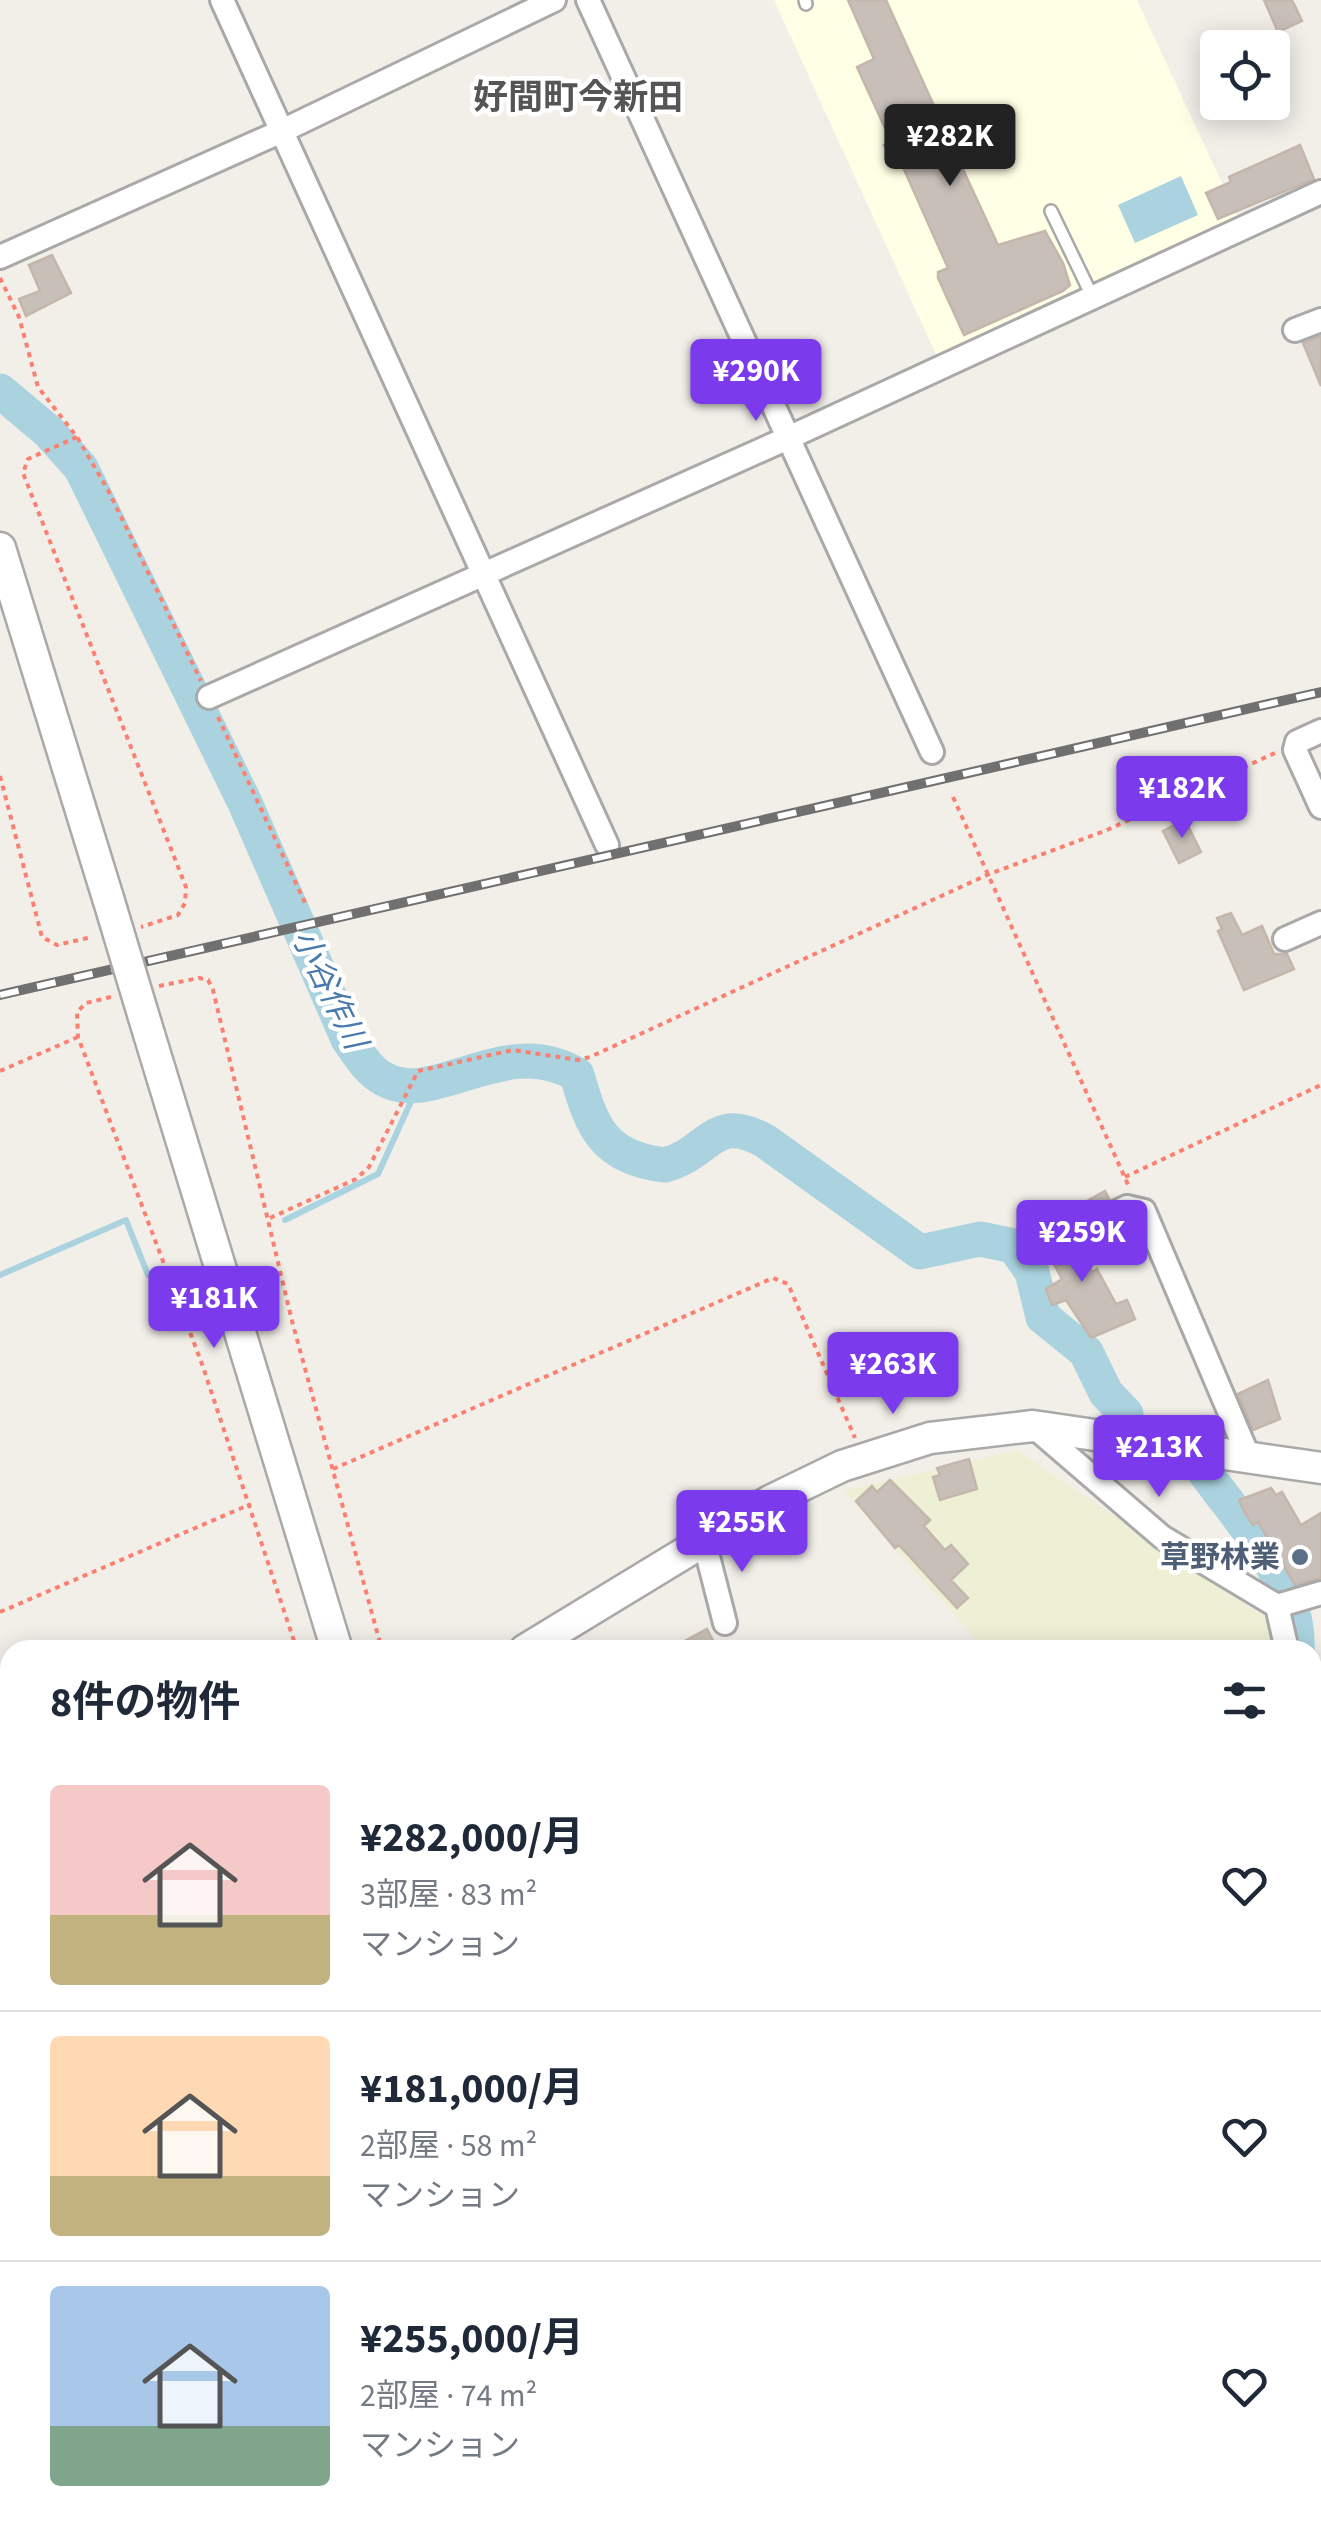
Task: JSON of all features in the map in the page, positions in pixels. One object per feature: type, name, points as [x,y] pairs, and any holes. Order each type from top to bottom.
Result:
[{"type":"street","points":[[222,0],[607,845]]},
{"type":"street","points":[[0,257],[282,130],[554,0]]},
{"type":"street","points":[[588,0],[932,752]]},
{"type":"street","points":[[209,697],[788,438],[1321,192]]},
{"type":"street","points":[[1295,330],[1321,320]]},
{"type":"street","points":[[0,548],[334,1640]]},
{"type":"street","points":[[1321,731],[1298,742],[1295,750],[1321,807]]},
{"type":"street","points":[[1285,938],[1321,923]]},
{"type":"street","points":[[1082,1229],[1138,1206],[1146,1213],[1249,1458]]},
{"type":"street","points":[[1032,1426],[1162,1537],[1286,1603],[1321,1593]]},
{"type":"street","points":[[541,1640],[814,1478],[930,1438],[1032,1426],[1321,1468]]},
{"type":"street","points":[[704,1541],[725,1623]]},
{"type":"street","points":[[1286,1603],[1287,1640]]},
{"type":"lane","points":[[1051,210],[1092,296]]},
{"type":"path","points":[[0,278],[19,317],[32,375],[108,490],[308,907]]},
{"type":"path","points":[[51,448],[77,438]]},
{"type":"path","points":[[268,1219],[356,1179],[380,1150],[418,1071],[513,1050],[578,1060],[590,1057],[987,875],[1106,830],[1298,742]]},
{"type":"path","points":[[954,797],[1138,1206]]},
{"type":"path","points":[[0,1071],[78,1037]]},
{"type":"path","points":[[1125,1177],[1321,1086]]},
{"type":"path","points":[[333,1470],[782,1278],[864,1459]]},
{"type":"path","points":[[0,1612],[251,1504]]},
{"type":"shaded area","points":[[774,0],[1137,0],[1240,222],[939,361]]},
{"type":"shaded area","points":[[1017,1450],[1275,1624],[1275,1640],[977,1640],[843,1491]]},
{"type":"water","points":[[1181,176],[1198,215],[1135,243],[1118,205]]},
{"type":"building","points":[[848,0],[886,0],[944,128],[954,124],[964,145],[954,150],[998,245],[1045,231],[1070,285],[1063,291],[964,335],[938,278],[938,272],[948,268],[898,156],[891,159],[884,145],[891,141],[857,67],[874,59]]},
{"type":"building","points":[[1264,0],[1292,0],[1302,21],[1277,30]]},
{"type":"building","points":[[1300,145],[1314,179],[1218,219],[1206,193],[1231,182],[1229,177]]},
{"type":"building","points":[[52,255],[71,293],[26,316],[19,299],[40,291],[29,265]]},
{"type":"building","points":[[1321,336],[1321,386],[1303,343]]},
{"type":"building","points":[[1185,820],[1201,852],[1179,863],[1163,831]]},
{"type":"building","points":[[1231,913],[1242,935],[1262,926],[1274,954],[1287,954],[1294,969],[1244,990],[1218,931],[1222,929],[1217,918]]},
{"type":"building","points":[[1105,1191],[1109,1199],[1075,1216],[1067,1229],[1060,1216]]},
{"type":"building","points":[[1061,1219],[1092,1272],[1097,1269],[1116,1304],[1127,1300],[1135,1319],[1091,1338],[1066,1300],[1052,1305],[1046,1289],[1062,1279],[1037,1233]]},
{"type":"building","points":[[1268,1380],[1280,1419],[1253,1430],[1238,1394]]},
{"type":"building","points":[[969,1459],[977,1489],[940,1500],[933,1477],[940,1475],[937,1468]]},
{"type":"building","points":[[890,1480],[930,1520],[924,1526],[945,1550],[951,1545],[968,1564],[951,1580],[968,1598],[957,1608],[899,1545],[895,1548],[856,1501],[872,1486],[877,1492]]},
{"type":"building","name":"草野林業","points":[[1271,1488],[1276,1495],[1282,1492],[1301,1525],[1321,1513],[1321,1578],[1295,1585],[1258,1522],[1253,1525],[1246,1515],[1239,1500]]},
{"type":"building","points":[[707,1629],[713,1640],[687,1640]]},
{"type":"waterway","name":"小谷作川","points":[[0,391],[49,432],[81,468],[245,803],[348,1039],[373,1071],[404,1085],[425,1084],[524,1061],[550,1064],[577,1075],[595,1125],[614,1147],[628,1155],[665,1165],[722,1133],[748,1133],[765,1141],[920,1252],[980,1239],[1014,1246],[1032,1272],[1043,1317],[1086,1352],[1106,1393],[1126,1414]]},
{"type":"waterway","points":[[285,1220],[378,1174],[419,1084]]},
{"type":"waterway","points":[[0,1275],[126,1220],[148,1275],[151,1274]]},
{"type":"waterway","name":"小谷作川","points":[[1202,1468],[1278,1576],[1289,1600],[1297,1640]]},
{"type":"railway","points":[[0,995],[1321,692]]},
{"type":"place","name":"草野林業","points":[[1300,1557]]},
{"type":"district","name":"好間町今新田","points":[[578,97]]}]
